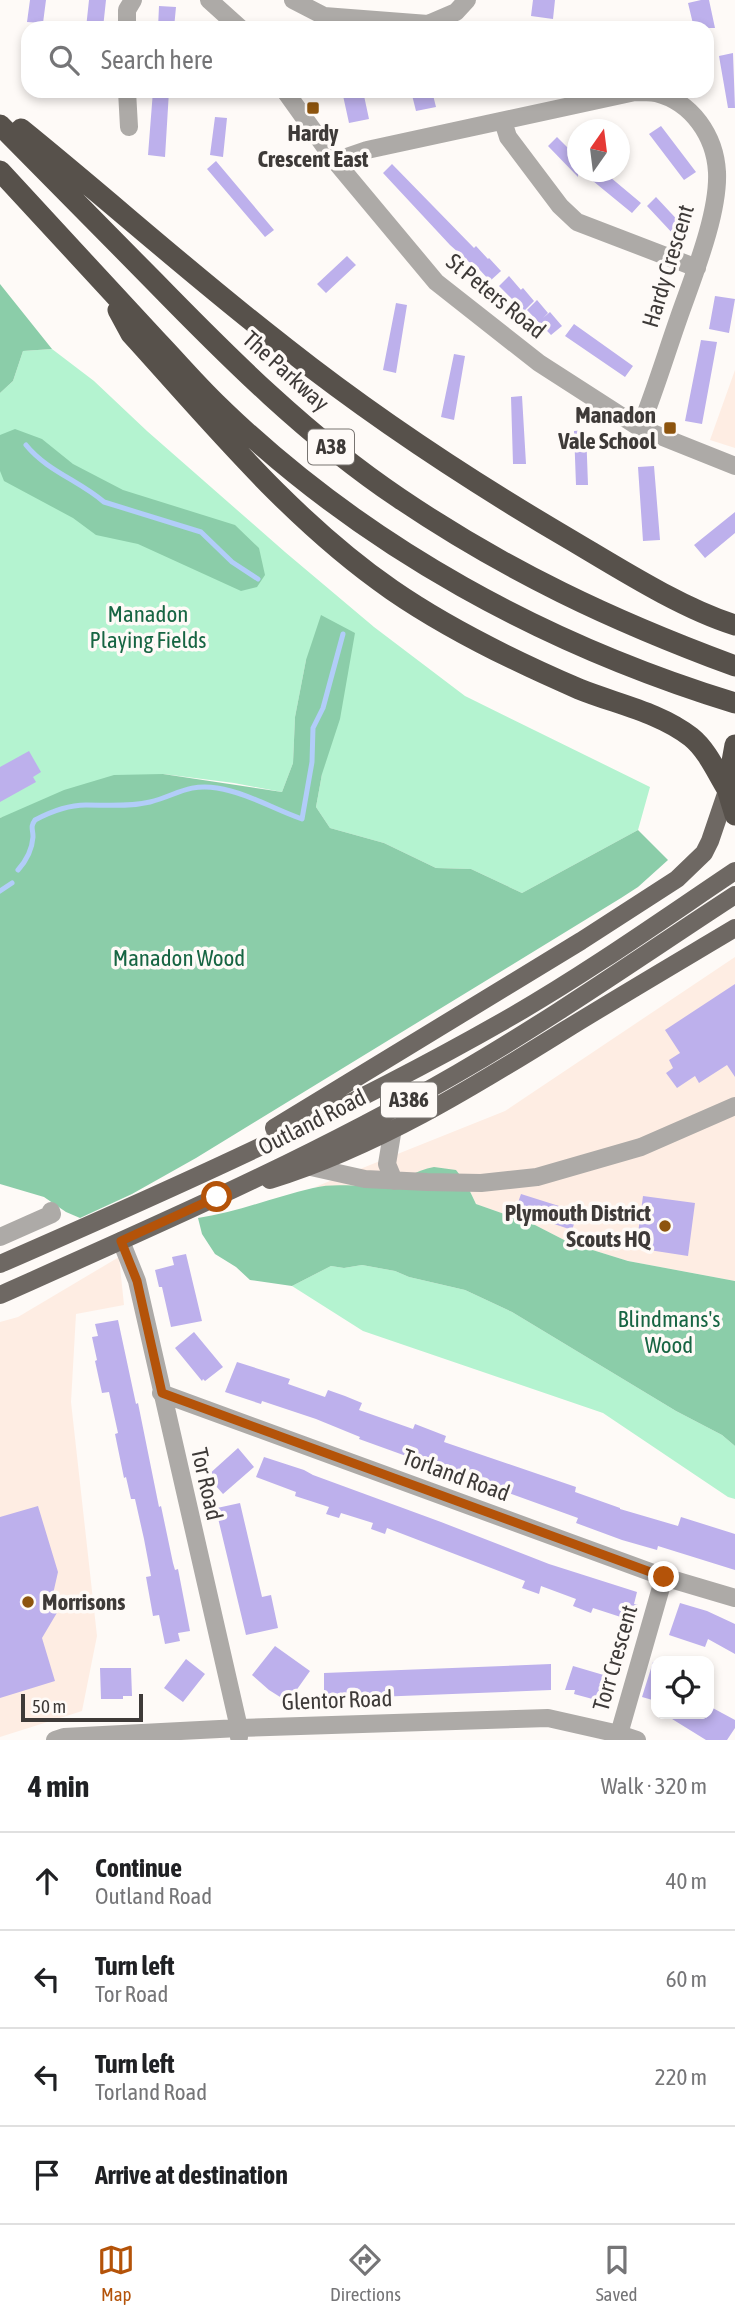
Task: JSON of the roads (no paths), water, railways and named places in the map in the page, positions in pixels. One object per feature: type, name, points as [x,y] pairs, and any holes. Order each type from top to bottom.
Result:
[{"type":"highway","name":"A38","points":[[0,112],[285,348],[404,435],[580,546],[687,605],[735,625]]},
{"type":"highway","name":"The Parkway","points":[[0,125],[201,329],[271,395],[331,446],[398,497],[484,552],[539,583],[659,638],[735,666]]},
{"type":"highway","name":"A38","points":[[0,170],[223,411],[294,472],[358,521],[436,571],[510,613],[560,637],[679,686],[735,703]]},
{"type":"highway","name":"A38","points":[[107,288],[131,334],[272,490],[312,528],[355,563],[449,626],[582,690],[653,716],[677,728],[698,743],[727,790]]},
{"type":"highway","points":[[735,745],[727,790],[735,815]]},
{"type":"main road","points":[[194,1178],[582,942],[677,879],[704,853],[727,790]]},
{"type":"main road","name":"Outland Road","points":[[0,1264],[194,1178],[360,1098],[513,1016],[571,981],[735,871]]},
{"type":"main road","name":"Outland Road","points":[[0,1295],[217,1197],[459,1073],[735,895]]},
{"type":"main road","points":[[217,1197],[312,1167],[393,1128],[481,1082],[735,928]]},
{"type":"street","points":[[127,21],[127,10],[134,0]]},
{"type":"street","points":[[209,0],[232,21]]},
{"type":"street","points":[[293,0],[324,16],[389,21]]},
{"type":"street","points":[[435,21],[456,12],[467,0]]},
{"type":"street","points":[[127,98],[129,127]]},
{"type":"street","name":"St Peters Road","points":[[290,98],[335,161],[436,282],[539,363],[640,428],[735,466]]},
{"type":"street","name":"Hardy Crescent","points":[[335,161],[367,150],[607,98]]},
{"type":"street","name":"Hardy Crescent","points":[[640,428],[709,226],[717,172],[713,150],[704,127],[687,108],[666,98]]},
{"type":"street","points":[[502,121],[508,137],[560,206],[577,222],[696,268]]},
{"type":"street","name":"Outland Road","points":[[312,1167],[365,1179],[394,1181],[481,1183],[537,1177],[642,1147],[735,1106]]},
{"type":"street","name":"Outland Road","points":[[393,1128],[387,1164],[394,1181]]},
{"type":"street","points":[[0,1237],[52,1214],[51,1211]]},
{"type":"street","name":"Tor Road","points":[[121,1241],[137,1281],[239,1734]]},
{"type":"street","name":"Torland Road","points":[[162,1393],[664,1577],[735,1598]]},
{"type":"street","name":"Torr Crescent","points":[[637,1740],[619,1734],[664,1577]]},
{"type":"street","name":"Glentor Road","points":[[55,1740],[64,1737],[239,1734],[548,1718],[619,1734]]},
{"type":"waterway","points":[[26,445],[44,462],[104,502],[201,532],[232,562],[258,579]]},
{"type":"waterway","points":[[18,870],[30,851],[35,820],[73,806],[142,804],[190,789],[207,787],[239,794],[302,819],[312,762],[313,728],[323,708],[343,634]]},
{"type":"waterway","points":[[0,891],[12,883]]},
{"type":"place","name":"Hardy Crescent East","points":[[313,108]]},
{"type":"place","name":"Manadon Vale School","points":[[670,428]]},
{"type":"place","name":"Plymouth District Scouts HQ","points":[[665,1226]]},
{"type":"place","name":"Morrisons","points":[[28,1602]]},
{"type":"park label","name":"Manadon Playing Fields","points":[[148,627]]},
{"type":"park label","name":"Manadon Wood","points":[[179,958]]},
{"type":"park label","name":"Blindmans's Wood","points":[[669,1332]]}]
